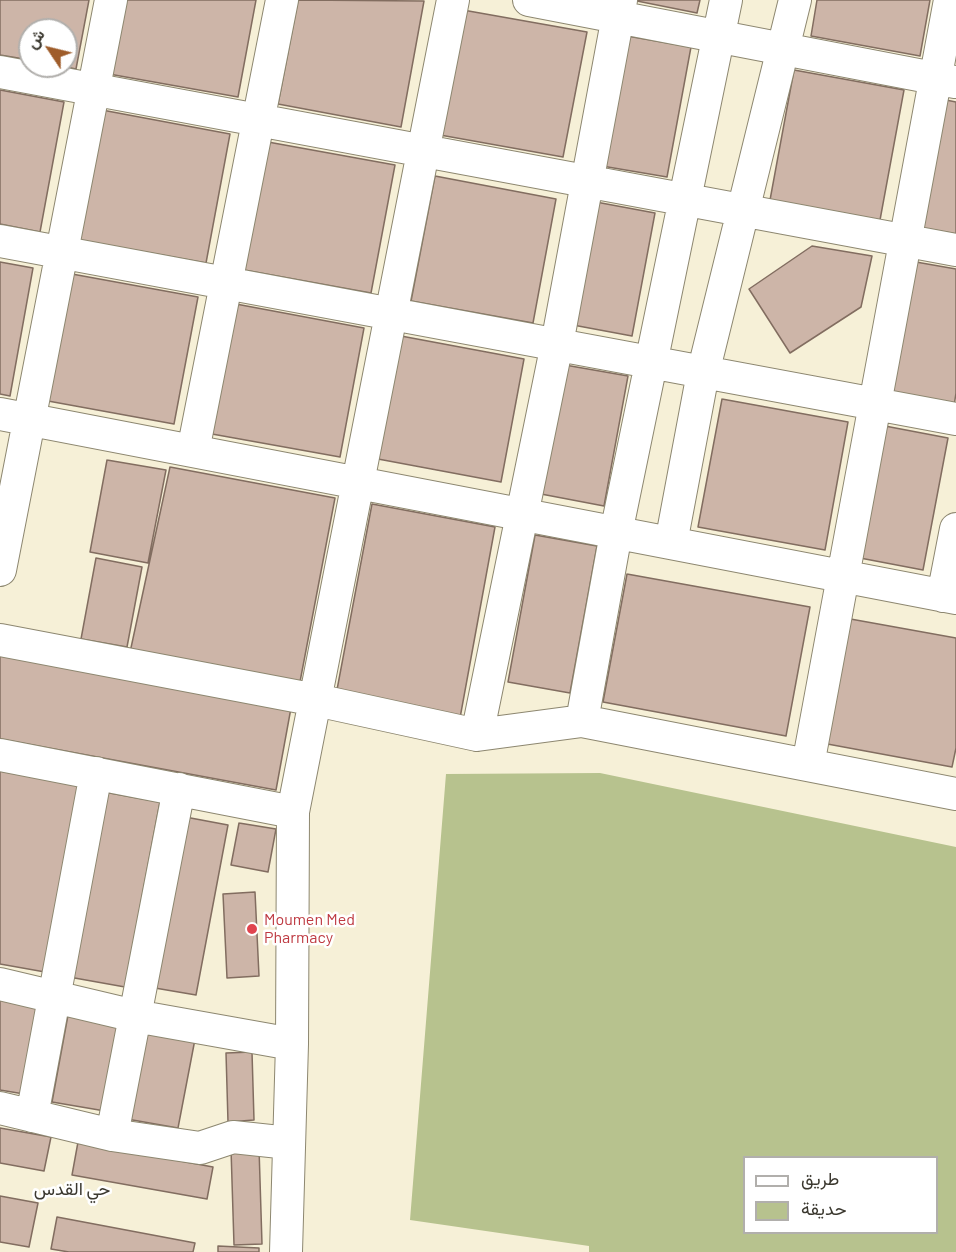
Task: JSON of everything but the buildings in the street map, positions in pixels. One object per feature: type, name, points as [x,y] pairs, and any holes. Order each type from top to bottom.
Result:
[{"type":"street","points":[[0,570],[15,416],[62,252],[111,0]]},
{"type":"street","points":[[193,451],[282,0]]},
{"type":"street","points":[[286,1252],[292,1044],[294,812],[453,0]]},
{"type":"street","points":[[529,0],[620,9],[718,37],[945,80]]},
{"type":"street","points":[[582,721],[616,533],[726,0]]},
{"type":"street","points":[[671,543],[703,374],[795,0]]},
{"type":"street","points":[[808,765],[904,242],[945,80],[950,0]]},
{"type":"street","points":[[477,735],[557,344],[620,9]]},
{"type":"street","points":[[0,72],[956,250]]},
{"type":"street","points":[[0,242],[557,344],[703,374],[956,419]]},
{"type":"street","points":[[15,416],[950,597],[956,529]]},
{"type":"street","points":[[0,640],[316,700],[477,735],[582,721],[956,794]]},
{"type":"street","points":[[0,755],[294,812]]},
{"type":"street","points":[[32,1116],[96,773]]},
{"type":"street","points":[[112,1135],[179,789]]},
{"type":"street","points":[[0,984],[135,1016],[292,1044]]},
{"type":"street","points":[[0,1108],[112,1135],[200,1148],[232,1137],[289,1143]]},
{"type":"green space","points":[[600,773],[956,847],[956,1252],[589,1252],[589,1246],[410,1220],[446,774]]},
{"type":"place","name":"Moumen Med Pharmacy","points":[[252,929]]},
{"type":"district","name":"حي القدس","points":[[72,1189]]}]
